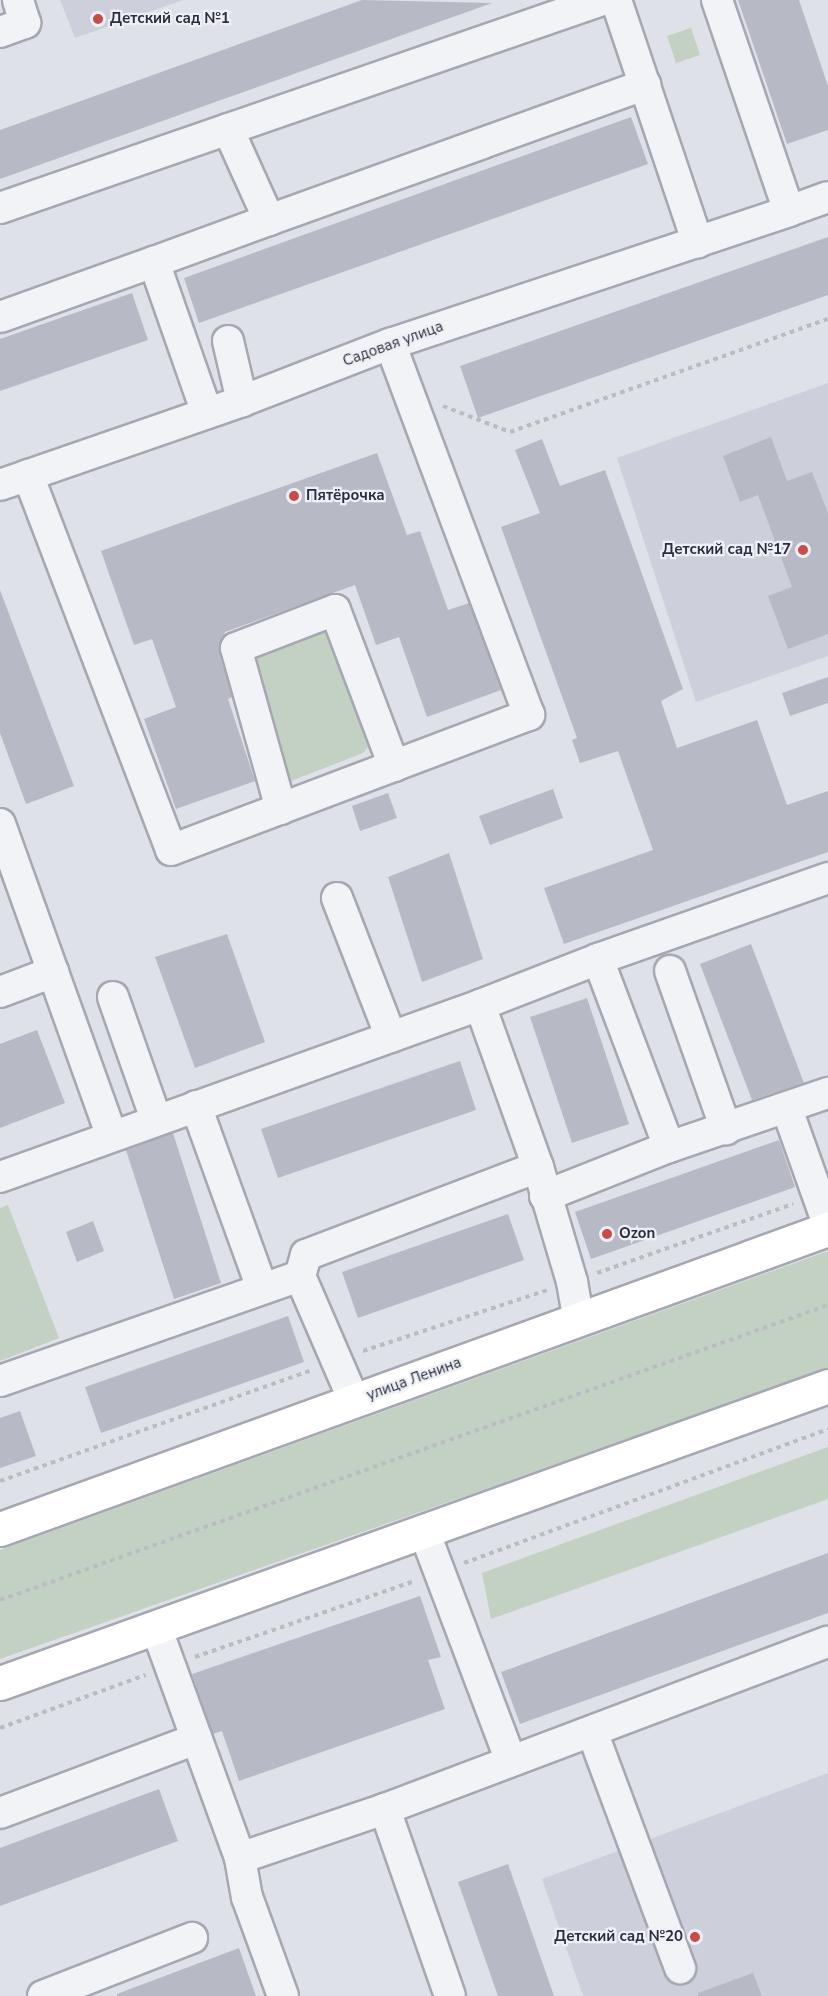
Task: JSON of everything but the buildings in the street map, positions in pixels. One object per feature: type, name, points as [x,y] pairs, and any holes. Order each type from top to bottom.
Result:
[{"type":"main road","name":"улица Ленина","points":[[0,1528],[828,1229]]},
{"type":"main road","points":[[0,1683],[828,1386]]},
{"type":"lane","points":[[0,32],[26,23],[18,0]]},
{"type":"lane","points":[[0,208],[602,0]]},
{"type":"lane","points":[[616,0],[698,243]]},
{"type":"lane","points":[[717,0],[789,211]]},
{"type":"lane","points":[[0,317],[645,85]]},
{"type":"lane","points":[[228,129],[269,220]]},
{"type":"lane","name":"Садовая улица","points":[[0,485],[242,401],[390,344],[698,243],[828,197]]},
{"type":"lane","points":[[154,262],[207,413]]},
{"type":"lane","points":[[228,341],[242,401]]},
{"type":"lane","points":[[28,475],[171,850],[529,715],[390,344]]},
{"type":"lane","points":[[280,809],[236,648],[335,610],[394,766]]},
{"type":"lane","points":[[0,824],[112,1136]]},
{"type":"lane","points":[[0,1177],[156,1119],[480,1005],[598,959],[828,878]]},
{"type":"lane","points":[[337,898],[391,1037]]},
{"type":"lane","points":[[598,959],[669,1147]]},
{"type":"lane","points":[[670,971],[726,1129]]},
{"type":"lane","points":[[0,992],[53,972]]},
{"type":"lane","points":[[113,997],[156,1119]]},
{"type":"lane","points":[[480,1005],[538,1167],[572,1282],[579,1320]]},
{"type":"lane","points":[[545,1196],[669,1147],[787,1109],[828,1093]]},
{"type":"lane","points":[[196,1106],[261,1288]]},
{"type":"lane","points":[[787,1109],[828,1224]]},
{"type":"lane","points":[[354,1401],[300,1276],[306,1255],[538,1167]]},
{"type":"lane","points":[[0,1382],[300,1276]]},
{"type":"lane","points":[[424,1531],[511,1761]]},
{"type":"lane","points":[[156,1627],[240,1858],[247,1897],[283,1996]]},
{"type":"lane","points":[[240,1858],[385,1809],[511,1761],[593,1734],[828,1642]]},
{"type":"lane","points":[[593,1734],[680,1968]]},
{"type":"lane","points":[[0,1813],[196,1739]]},
{"type":"lane","points":[[385,1809],[450,1996]]},
{"type":"lane","points":[[43,1996],[192,1938]]},
{"type":"path","points":[[407,390],[510,432],[828,319]]},
{"type":"path","points":[[0,1481],[337,1360],[572,1282],[818,1196]]},
{"type":"path","points":[[0,1600],[828,1305]]},
{"type":"shaded area","name":"Детский сад №1","points":[[60,0],[183,0],[75,38]]},
{"type":"shaded area","points":[[828,383],[828,656],[696,702],[617,458]]},
{"type":"shaded area","name":"Детский сад №20","points":[[828,1773],[828,1996],[583,1996],[542,1879]]},
{"type":"green space","points":[[691,28],[700,55],[676,63],[667,36]]},
{"type":"green space","points":[[328,625],[370,730],[368,747],[363,753],[291,781],[279,773],[249,657]]},
{"type":"green space","points":[[8,1205],[59,1338],[0,1361],[0,1208]]},
{"type":"green space","points":[[828,1251],[828,1369],[0,1659],[0,1550]]},
{"type":"green space","points":[[828,1447],[828,1499],[491,1619],[482,1573]]},
{"type":"place","name":"Детский сад №1","points":[[98,19]]},
{"type":"place","name":"Пятёрочка","points":[[294,496]]},
{"type":"place","name":"Детский сад №17","points":[[803,550]]},
{"type":"place","name":"Ozon","points":[[607,1234]]},
{"type":"place","name":"Детский сад №20","points":[[695,1937]]}]
